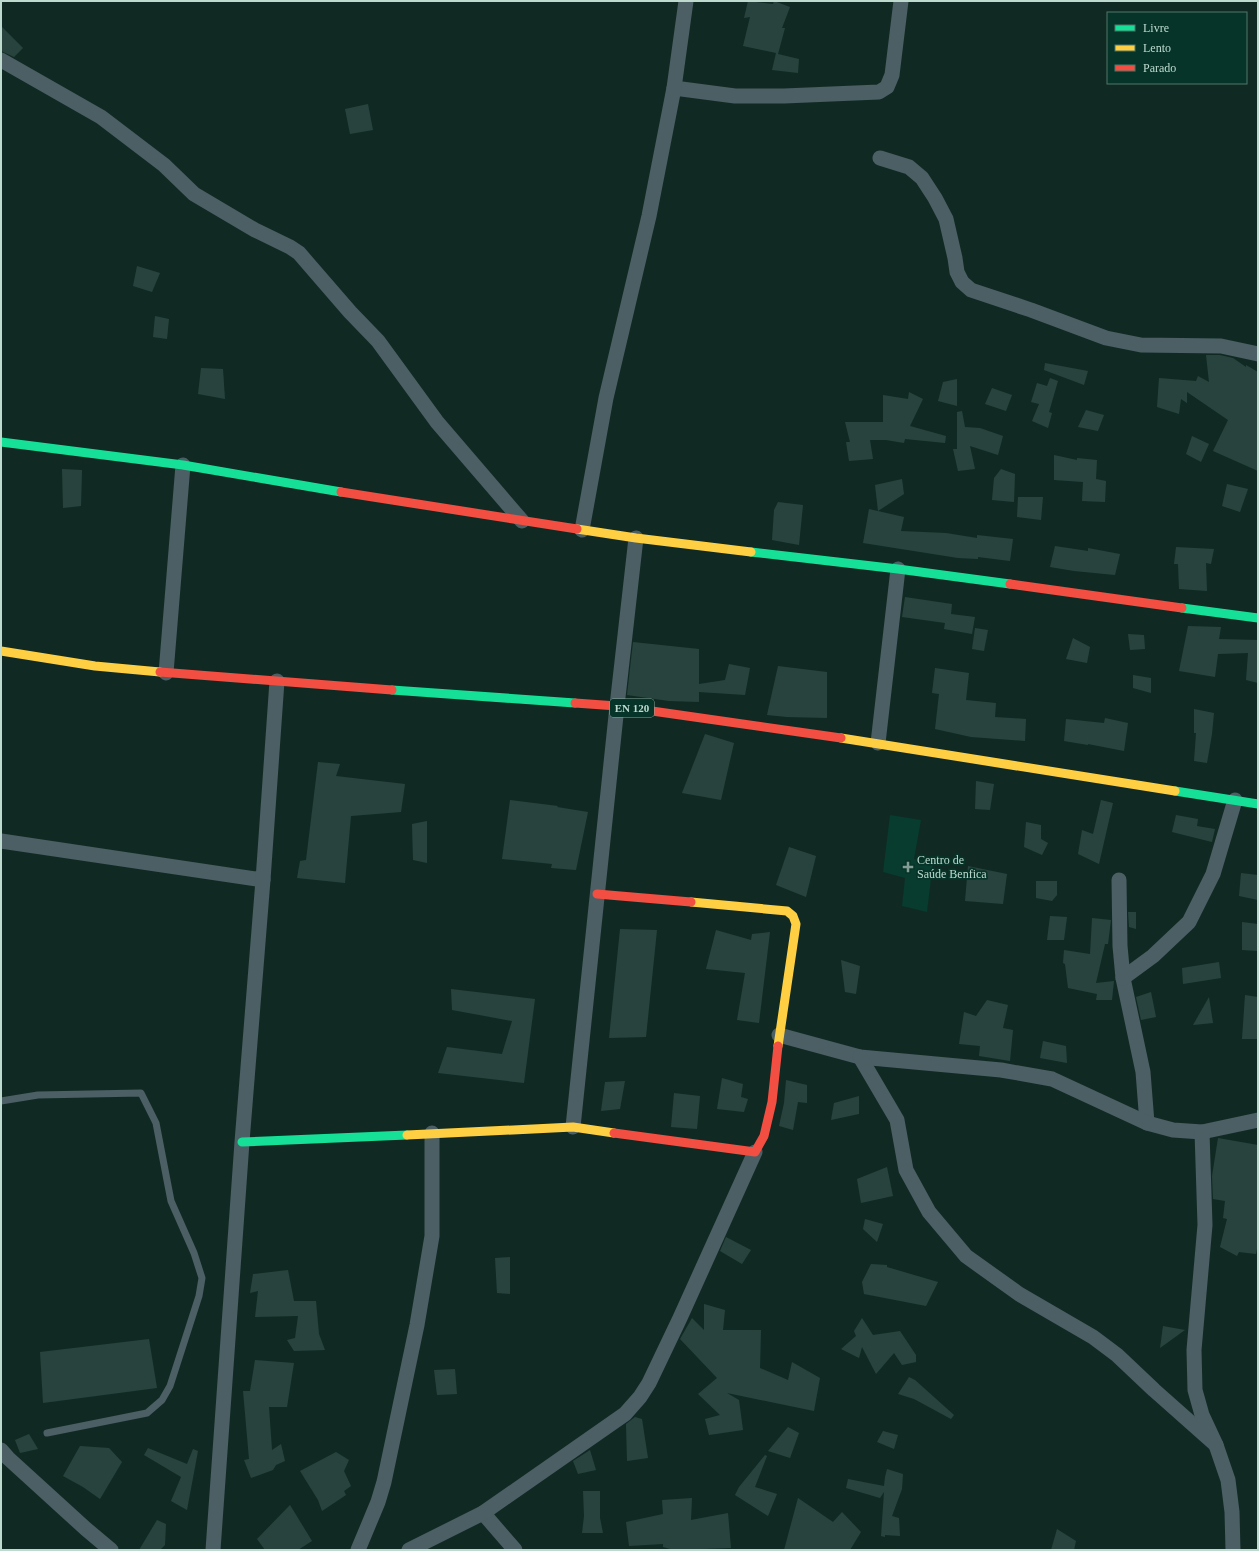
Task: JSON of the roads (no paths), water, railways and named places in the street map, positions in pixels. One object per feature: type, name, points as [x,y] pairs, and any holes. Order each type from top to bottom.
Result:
[{"type":"street","points":[[582,530],[606,398],[650,216],[674,88],[686,1]]},
{"type":"street","points":[[674,88],[735,96],[784,96],[879,92],[887,87],[892,75],[901,1]]},
{"type":"street","points":[[1,60],[101,117],[164,165],[194,194],[255,230],[299,253],[350,312],[378,341],[437,422],[522,521]]},
{"type":"street","points":[[880,158],[909,167],[922,178],[946,219],[957,272],[962,282],[971,290],[1031,310],[1106,338],[1141,345],[1221,346],[1258,354]]},
{"type":"street","points":[[1,442],[183,465],[522,521],[636,538],[898,569],[1258,618]]},
{"type":"street","points":[[166,673],[183,465]]},
{"type":"street","points":[[573,1127],[636,538]]},
{"type":"street","points":[[878,742],[898,569]]},
{"type":"street","name":"EN 120","points":[[1,650],[95,666],[166,673],[617,706],[878,742],[1258,804]]},
{"type":"street","points":[[213,1550],[277,682]]},
{"type":"street","points":[[1123,978],[1153,956],[1189,922],[1213,874],[1235,800]]},
{"type":"street","points":[[1,841],[263,880]]},
{"type":"street","points":[[1119,880],[1120,946],[1123,978],[1142,1066],[1147,1123]]},
{"type":"street","points":[[409,1550],[483,1513],[625,1414],[640,1397],[649,1382],[680,1318],[755,1152],[764,1136],[772,1102],[779,1035],[796,924],[793,916],[787,911],[597,894]]},
{"type":"street","points":[[779,1035],[860,1057],[1001,1070],[1052,1079],[1147,1123],[1173,1130],[1202,1132],[1258,1120]]},
{"type":"street","points":[[860,1057],[897,1120],[906,1170],[929,1212],[966,1256],[1018,1294],[1093,1337],[1117,1354],[1154,1390],[1216,1445]]},
{"type":"street","points":[[242,1142],[573,1127],[755,1152]]},
{"type":"street","points":[[1202,1132],[1206,1225],[1194,1350],[1196,1390],[1202,1415],[1216,1445],[1228,1480],[1232,1512],[1233,1550]]},
{"type":"street","points":[[358,1550],[378,1502],[384,1482],[417,1325],[428,1264],[432,1236],[432,1133]]},
{"type":"street","points":[[1,1450],[75,1519],[111,1550]]},
{"type":"street","points":[[483,1513],[515,1550]]},
{"type":"lane","points":[[1,1101],[38,1095],[141,1093],[156,1123],[171,1201],[194,1254],[202,1278],[200,1296],[170,1386],[162,1400],[147,1413],[47,1434]]},
{"type":"place","name":"Centro de Saúde Benfica","points":[[908,867]]}]
